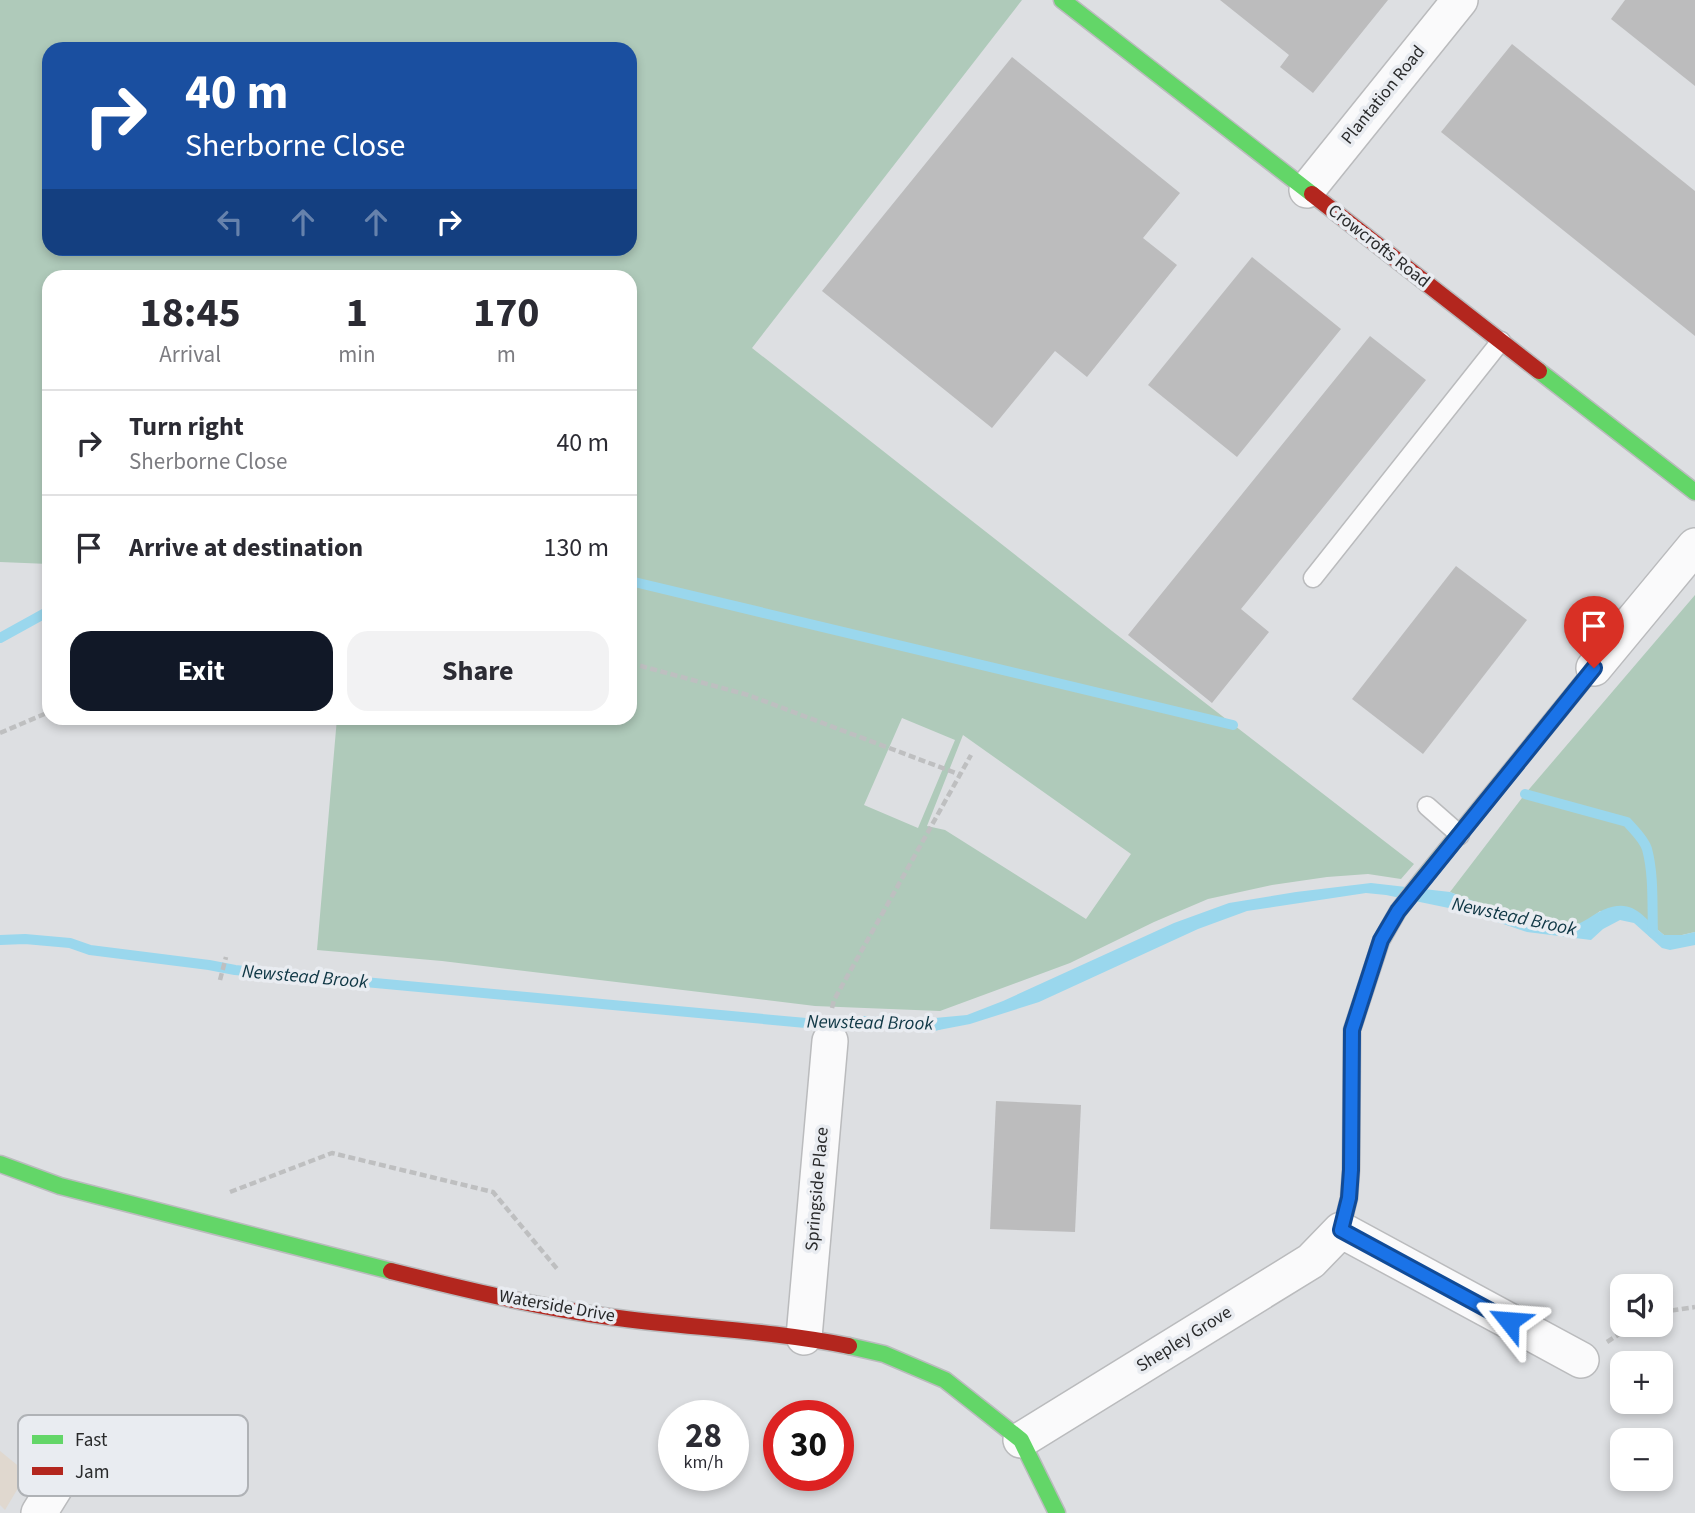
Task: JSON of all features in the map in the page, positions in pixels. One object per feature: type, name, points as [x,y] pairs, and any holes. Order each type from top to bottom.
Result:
[{"type":"street","name":"Crowcrofts Road","points":[[1062,0],[1695,492]]},
{"type":"street","name":"Plantation Road","points":[[1307,190],[1460,0]]},
{"type":"street","points":[[1580,1360],[1341,1230],[1349,1198],[1351,1170],[1352,1030],[1381,940],[1398,911],[1695,546]]},
{"type":"street","name":"Springside Place","points":[[804,1337],[830,1041]]},
{"type":"street","name":"Waterside Drive","points":[[0,1164],[72,1189],[465,1290],[609,1317],[804,1337],[884,1354],[945,1380],[1021,1440],[1057,1513]]},
{"type":"street","name":"Shepley Grove","points":[[1021,1440],[1311,1261],[1341,1230]]},
{"type":"street","points":[[39,1513],[50,1496]]},
{"type":"lane","points":[[1313,578],[1501,341]]},
{"type":"lane","points":[[1427,806],[1460,835]]},
{"type":"path","points":[[637,665],[748,695],[961,775]]},
{"type":"path","points":[[0,733],[42,715]]},
{"type":"path","points":[[832,1006],[971,755]]},
{"type":"path","points":[[220,980],[226,957]]},
{"type":"path","points":[[220,1196],[332,1153],[492,1192],[561,1273]]},
{"type":"path","points":[[1673,1310],[1695,1307]]},
{"type":"shaded area","points":[[0,1451],[18,1466],[18,1488],[5,1510],[0,1505]]},
{"type":"green space","points":[[0,0],[1022,0],[752,348],[1414,864],[1401,879],[1368,874],[1327,877],[1272,885],[1208,899],[1070,963],[940,1011],[815,1006],[442,961],[317,950],[336,725],[637,725],[637,270],[42,270],[42,564],[0,562]],"holes":[[[902,718],[955,740],[918,828],[864,805]],[[963,735],[1131,854],[1086,919],[945,830],[927,826]]]},
{"type":"green space","points":[[1695,595],[1695,932],[1664,935],[1653,926],[1600,911],[1586,922],[1573,926],[1486,906],[1450,892],[1525,794]]},
{"type":"water","points":[[1371,883],[1450,892],[1486,906],[1573,926],[1603,910],[1630,907],[1664,935],[1695,932],[1695,945],[1670,950],[1662,948],[1634,923],[1620,920],[1603,929],[1591,940],[1527,932],[1468,912],[1366,893],[1247,911],[1198,929],[1039,1002],[970,1024],[923,1033],[935,1018],[967,1015],[1003,1001],[1174,923],[1229,903]]},
{"type":"building","points":[[1220,0],[1388,0],[1313,93],[1280,67],[1289,55]]},
{"type":"building","points":[[1625,0],[1695,0],[1695,86],[1611,19]]},
{"type":"building","points":[[1512,44],[1695,191],[1695,336],[1441,132]]},
{"type":"building","points":[[1012,57],[1180,193],[1143,238],[1177,265],[1087,377],[1055,351],[992,428],[822,291]]},
{"type":"building","points":[[1252,257],[1341,329],[1237,457],[1148,385]]},
{"type":"building","points":[[1370,336],[1426,380],[1241,609],[1269,632],[1212,703],[1128,635]]},
{"type":"building","points":[[1456,566],[1527,620],[1423,754],[1352,699]]},
{"type":"building","points":[[996,1101],[1081,1105],[1075,1232],[990,1229]]},
{"type":"waterway","points":[[637,583],[1233,725]]},
{"type":"waterway","points":[[0,638],[42,615]]},
{"type":"waterway","points":[[1525,794],[1627,822],[1647,849],[1652,880],[1653,933]]},
{"type":"waterway","name":"Newstead Brook","points":[[0,940],[70,943],[90,950],[235,970],[806,1023],[868,1021],[924,1027],[938,1025]]},
{"type":"traffic: fast","points":[[1062,0],[1312,194]]},
{"type":"traffic: fast","points":[[1539,371],[1695,492]]},
{"type":"traffic: fast","points":[[1341,1230],[1349,1198],[1351,1170],[1352,1030],[1381,941],[1398,911],[1421,881],[1594,668]]},
{"type":"traffic: fast","points":[[0,1164],[60,1186],[391,1271]]},
{"type":"traffic: fast","points":[[849,1346],[884,1354],[945,1380],[1021,1440],[1057,1513]]},
{"type":"traffic: jam","points":[[1312,194],[1539,371]]},
{"type":"traffic: jam","points":[[391,1271],[500,1297],[583,1313],[790,1336],[849,1346]]},
{"type":"route","points":[[1509,1321],[1341,1230],[1349,1198],[1351,1170],[1352,1030],[1381,940],[1398,911],[1594,668]]}]
